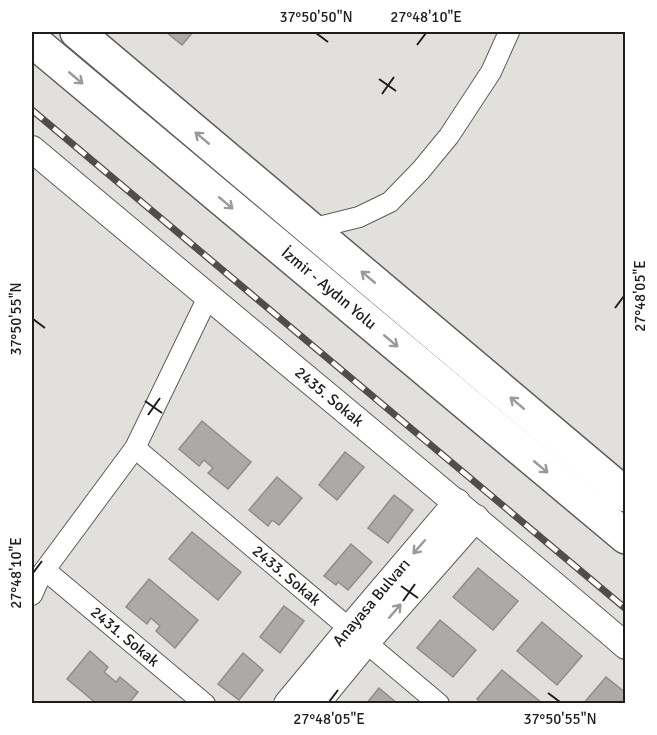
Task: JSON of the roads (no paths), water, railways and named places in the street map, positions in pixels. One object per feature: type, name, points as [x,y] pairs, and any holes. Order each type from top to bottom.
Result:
[{"type":"highway","points":[[76,32],[626,495]]},
{"type":"highway","name":"İzmir - Aydın Yolu","points":[[32,40],[626,537]]},
{"type":"street","points":[[311,229],[359,217],[390,202],[449,136],[491,72],[509,32]]},
{"type":"street","name":"2435. Sokak","points":[[32,149],[457,502],[626,646]]},
{"type":"street","points":[[32,595],[45,570],[135,448],[208,297]]},
{"type":"street","name":"2433. Sokak","points":[[135,448],[439,704]]},
{"type":"street","name":"Anayasa Bulvarı","points":[[316,704],[357,636],[457,502]]},
{"type":"street","name":"Anayasa Bulvarı","points":[[287,704],[476,518]]},
{"type":"street","name":"2431. Sokak","points":[[45,570],[205,704]]},
{"type":"railway","points":[[32,110],[626,609]]}]
